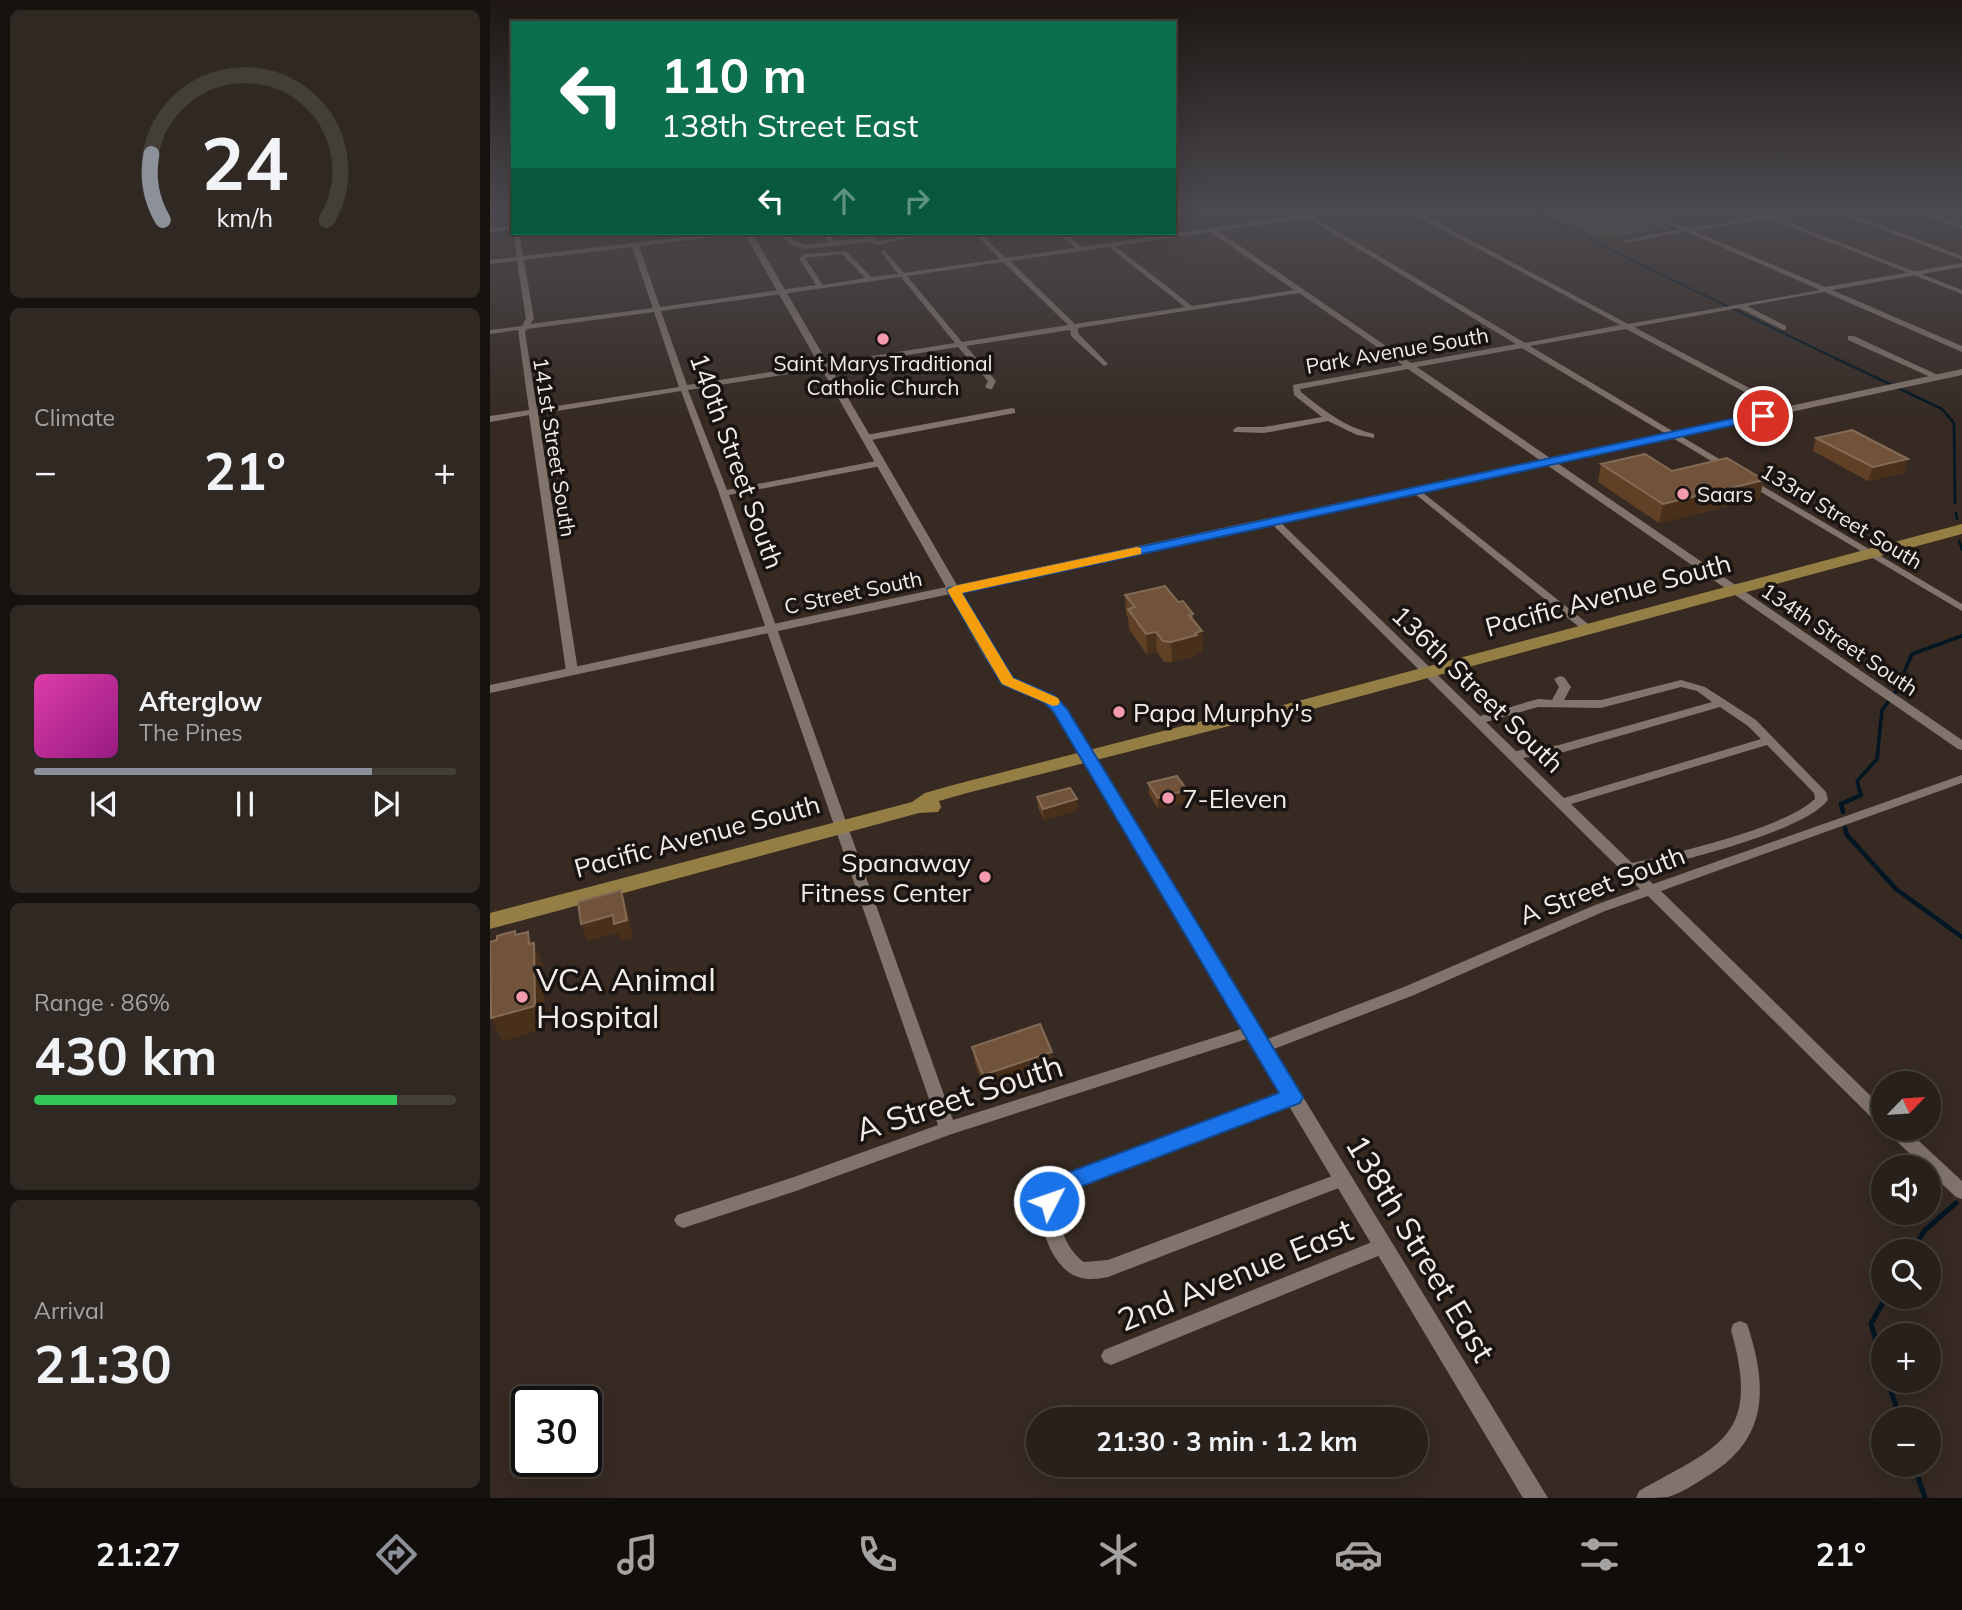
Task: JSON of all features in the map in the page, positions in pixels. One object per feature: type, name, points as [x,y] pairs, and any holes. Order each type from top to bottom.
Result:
[{"type":"main road","name":"Pacific Avenue South","points":[[490,920],[919,807],[932,797],[1245,727],[1269,715],[1962,529]]},
{"type":"street","name":"141st Street South","points":[[524,281],[530,319],[522,332],[524,358],[572,671]]},
{"type":"street","name":"140th Street South","points":[[647,281],[948,1128]]},
{"type":"street","name":"138th Street East","points":[[777,281],[1005,678],[1017,687],[1053,702],[1536,1498]]},
{"type":"street","points":[[817,281],[820,286]]},
{"type":"street","points":[[490,331],[856,281]]},
{"type":"street","points":[[907,281],[992,381],[989,387]]},
{"type":"street","points":[[1026,281],[1073,327],[1074,334],[1104,364]]},
{"type":"street","points":[[1156,281],[1192,309]]},
{"type":"street","name":"134th Street South","points":[[1285,281],[1962,746]]},
{"type":"street","name":"133rd Street South","points":[[1415,281],[1962,608]]},
{"type":"street","points":[[1542,281],[1786,411]]},
{"type":"street","points":[[1803,281],[1962,349]]},
{"type":"street","name":"Park Avenue South","points":[[1295,390],[1304,384],[1872,281]]},
{"type":"street","points":[[1934,281],[1962,292]]},
{"type":"street","points":[[490,419],[1300,291]]},
{"type":"street","points":[[1739,305],[1783,328]]},
{"type":"street","points":[[1851,338],[1938,377]]},
{"type":"street","name":"C Street South","points":[[490,688],[1418,491],[1962,372]]},
{"type":"street","points":[[1295,390],[1329,418],[1348,429],[1371,436]]},
{"type":"street","points":[[866,438],[1012,411]]},
{"type":"street","points":[[1237,430],[1264,430],[1329,418]]},
{"type":"street","points":[[724,493],[881,463]]},
{"type":"street","points":[[1418,491],[1588,629]]},
{"type":"street","name":"136th Street South","points":[[1274,521],[1871,1106]]},
{"type":"street","points":[[1557,702],[1564,687],[1559,679]]},
{"type":"street","points":[[1478,720],[1538,703],[1601,704],[1681,683],[1701,689],[1752,723],[1811,783],[1821,797],[1820,804],[1814,810],[1733,839],[1628,869]]},
{"type":"street","points":[[1515,755],[1560,749],[1723,702]]},
{"type":"street","points":[[1563,803],[1769,741]]},
{"type":"street","name":"A Street South","points":[[683,1220],[796,1184],[948,1128],[1259,1039],[1435,980],[1600,908],[1962,779]]},
{"type":"street","points":[[1293,1097],[1061,1185],[1050,1197],[1049,1217],[1067,1261],[1080,1270],[1099,1270],[1129,1262],[1343,1179]]},
{"type":"street","points":[[1908,1141],[1962,1192]]},
{"type":"street","name":"2nd Avenue East","points":[[1111,1356],[1382,1246]]},
{"type":"street","points":[[1646,1498],[1721,1455],[1737,1438],[1750,1403],[1752,1380],[1740,1330]]},
{"type":"building","points":[[1852,430],[1908,459],[1873,467],[1816,438]]},
{"type":"building","points":[[1645,454],[1672,471],[1727,458],[1764,480],[1663,504],[1601,464]]},
{"type":"building","points":[[1165,586],[1178,602],[1183,601],[1193,614],[1189,615],[1202,631],[1195,633],[1197,635],[1171,642],[1163,641],[1156,632],[1146,634],[1128,609],[1135,607],[1125,595]]},
{"type":"building","points":[[1177,776],[1187,790],[1158,798],[1148,783]]},
{"type":"building","points":[[1070,788],[1077,799],[1043,809],[1037,797]]},
{"type":"building","points":[[621,890],[627,920],[614,924],[613,915],[581,924],[578,902]]},
{"type":"building","points":[[515,931],[515,935],[528,932],[529,944],[534,943],[535,1006],[491,1018],[490,942],[497,940],[497,936]]},
{"type":"building","points":[[1040,1024],[1052,1052],[983,1075],[972,1047]]},
{"type":"waterway","points":[[1675,281],[1839,360]]},
{"type":"waterway","points":[[1835,358],[1942,409],[1954,423],[1955,503]]},
{"type":"waterway","points":[[1956,513],[1957,519]]},
{"type":"waterway","points":[[1959,541],[1962,549]]},
{"type":"waterway","points":[[1895,693],[1912,654],[1962,636]]},
{"type":"waterway","points":[[1860,791],[1857,781],[1877,759],[1882,710],[1888,702]]},
{"type":"waterway","points":[[1843,812],[1841,804],[1861,795],[1859,789]]},
{"type":"waterway","points":[[1845,828],[1847,835],[1896,889],[1962,937]]},
{"type":"waterway","points":[[1919,1239],[1924,1231],[1956,1203]]},
{"type":"waterway","points":[[1872,1323],[1879,1309]]},
{"type":"waterway","points":[[1892,1393],[1896,1407]]},
{"type":"waterway","points":[[1918,1477],[1925,1498]]},
{"type":"slow traffic","points":[[1053,702],[1007,681],[954,590],[1137,551]]},
{"type":"place","name":"Saint MarysTraditional Catholic Church","points":[[883,339]]},
{"type":"place","name":"Saars","points":[[1683,494]]},
{"type":"place","name":"Papa Murphy's","points":[[1119,712]]},
{"type":"place","name":"7-Eleven","points":[[1168,798]]},
{"type":"place","name":"Spanaway Fitness Center","points":[[985,877]]},
{"type":"place","name":"VCA Animal Hospital","points":[[522,997]]},
{"type":"route","points":[[1049,1201],[1056,1189],[1069,1181],[1293,1097],[1059,709],[1049,699],[1007,681],[954,590],[1763,416]]}]
